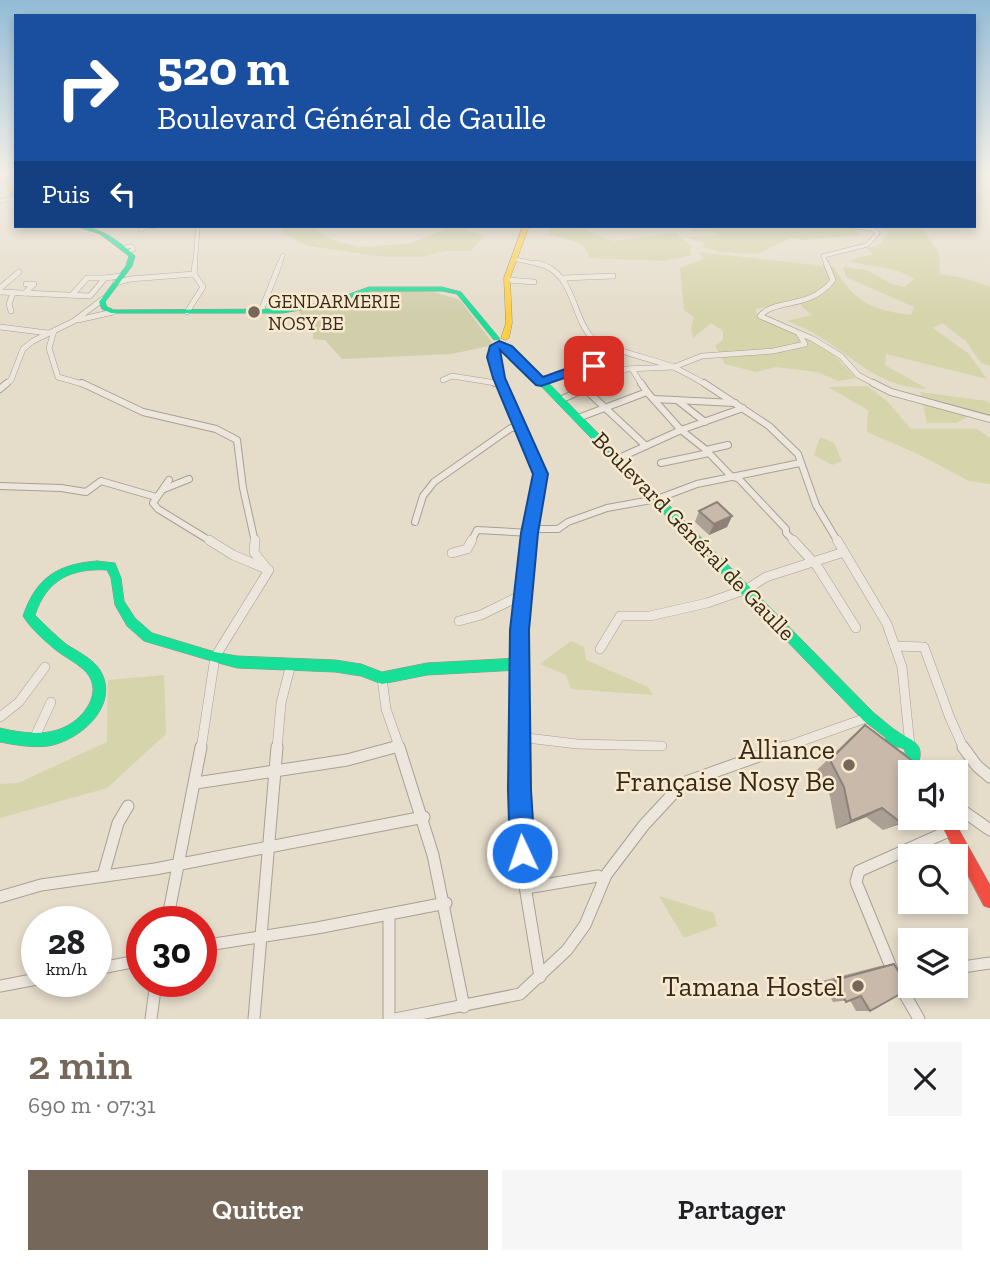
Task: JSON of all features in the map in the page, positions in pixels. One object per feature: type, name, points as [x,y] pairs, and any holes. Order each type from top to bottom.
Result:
[{"type":"main road","points":[[84,228],[102,233],[127,249],[132,261],[114,279],[103,299],[104,307],[113,313]]},
{"type":"main road","points":[[501,341],[509,323],[508,281],[525,228]]},
{"type":"main road","name":"Boulevard Général de Gaulle","points":[[113,313],[261,311],[328,304],[380,288],[442,289],[459,293],[501,341],[747,589],[893,741],[895,756],[910,755]]},
{"type":"main road","points":[[0,735],[33,742],[59,739],[80,728],[97,703],[101,689],[93,671],[58,644],[29,615],[30,601],[45,582],[63,571],[87,564],[111,566],[116,578],[119,602],[131,622],[148,636],[215,657],[237,662],[292,663],[361,670],[382,678],[427,669],[519,664]]},
{"type":"main road","points":[[893,741],[913,760]]},
{"type":"main road","points":[[951,830],[990,900]]},
{"type":"street","points":[[187,312],[203,287],[194,274],[198,228]]},
{"type":"street","points":[[865,228],[878,233],[867,245],[823,256],[832,279],[827,291],[816,298],[765,310],[760,316],[841,356],[858,374],[891,392],[990,419]]},
{"type":"street","points":[[127,249],[134,241]]},
{"type":"street","points":[[261,311],[282,255]]},
{"type":"street","points":[[514,259],[542,264],[565,282]]},
{"type":"street","points":[[0,292],[19,272]]},
{"type":"street","points":[[72,295],[87,278],[130,279],[194,274]]},
{"type":"street","points":[[613,276],[563,278],[578,308],[581,322],[593,340],[674,367],[743,408],[782,437],[797,454],[816,505],[867,588],[895,646],[902,667],[910,755]]},
{"type":"street","points":[[0,292],[90,296],[114,279]]},
{"type":"street","points":[[508,281],[534,282]]},
{"type":"street","points":[[25,293],[34,284],[26,284]]},
{"type":"street","points":[[11,311],[9,304],[13,292]]},
{"type":"street","points":[[0,389],[11,380],[23,349],[74,321],[103,299]]},
{"type":"street","points":[[74,321],[113,313]]},
{"type":"street","points":[[0,327],[22,332],[51,332]]},
{"type":"street","points":[[51,332],[49,346],[58,377],[76,379],[85,386],[142,412],[214,428],[237,440],[243,488],[255,540],[254,552],[268,570]]},
{"type":"street","points":[[560,400],[586,390],[614,372],[674,367],[682,361],[698,356],[787,351],[805,344],[799,334]]},
{"type":"street","points":[[501,341],[494,349],[494,357],[502,384],[540,474],[530,531],[519,630],[519,737],[526,888],[540,977]]},
{"type":"street","points":[[541,382],[586,366],[604,366],[614,372]]},
{"type":"street","points":[[632,369],[647,392],[681,430],[708,451],[731,476],[739,479],[786,529],[786,533],[832,588],[856,628]]},
{"type":"street","points":[[443,380],[452,376],[502,384]]},
{"type":"street","points":[[586,390],[646,446]]},
{"type":"street","points":[[578,418],[647,392]]},
{"type":"street","points":[[653,399],[735,403]]},
{"type":"street","points":[[662,408],[679,402]]},
{"type":"street","points":[[679,402],[705,422]]},
{"type":"street","points":[[617,459],[681,430],[743,408]]},
{"type":"street","points":[[415,522],[423,496],[434,482],[511,428],[520,428],[518,421]]},
{"type":"street","points":[[661,464],[728,445]]},
{"type":"street","points":[[452,554],[467,549],[477,530],[558,529],[568,522],[607,508],[657,499],[697,484],[731,476],[800,463]]},
{"type":"street","points":[[0,486],[61,488],[86,492],[101,481],[159,493],[189,479]]},
{"type":"street","points":[[169,480],[153,502],[158,509],[204,539],[268,570]]},
{"type":"street","points":[[600,649],[620,616],[650,616],[707,603],[747,589],[766,577],[844,552]]},
{"type":"street","points":[[171,906],[196,783],[215,657],[245,612],[268,570]]},
{"type":"street","points":[[459,621],[481,615],[524,594]]},
{"type":"street","points":[[895,646],[924,647],[956,732],[972,761],[990,777]]},
{"type":"street","points":[[254,1019],[281,703],[292,663]]},
{"type":"street","points":[[0,717],[19,702],[45,667]]},
{"type":"street","points":[[382,678],[384,701],[424,817],[446,904],[464,1007]]},
{"type":"street","points":[[33,742],[51,702]]},
{"type":"street","points":[[395,1019],[520,995],[567,950],[585,925],[606,875],[644,825],[683,783],[869,717]]},
{"type":"street","points":[[519,737],[576,744],[662,746]]},
{"type":"street","points":[[196,783],[347,760],[399,746]]},
{"type":"street","points":[[103,876],[118,822],[128,806]]},
{"type":"street","points":[[968,814],[990,830]]},
{"type":"street","points":[[0,897],[41,885],[180,863],[424,817]]},
{"type":"street","points":[[919,1019],[872,926],[856,882],[859,871],[951,830]]},
{"type":"street","points":[[526,888],[598,876]]},
{"type":"street","points":[[217,944],[446,904]]},
{"type":"street","points":[[389,914],[389,1019]]},
{"type":"street","points":[[968,966],[990,963]]},
{"type":"street","points":[[0,986],[21,982]]},
{"type":"street","points":[[151,1019],[154,997]]},
{"type":"shaded area","points":[[284,228],[314,228],[332,240],[360,247],[411,243],[449,228],[460,228],[484,236],[471,251],[444,251],[422,257],[386,257],[308,246],[281,232]]},
{"type":"shaded area","points":[[549,228],[579,228],[613,241],[675,233],[692,246],[689,250],[692,255],[663,261],[589,258],[579,243],[549,235]]},
{"type":"shaded area","points":[[691,228],[851,228],[860,235],[805,240],[791,238],[757,254],[719,252],[703,247],[704,243],[686,237],[720,236],[712,231],[690,231]]},
{"type":"shaded area","points":[[882,228],[922,228],[939,253],[940,274],[990,287],[990,366],[981,363],[966,341],[942,323],[933,328],[968,353],[987,379],[886,354],[885,365],[927,389],[895,383],[868,370],[817,335],[787,321],[812,315],[802,307],[800,301],[756,309],[757,316],[825,346],[856,378],[838,381],[817,372],[776,367],[756,372],[725,364],[715,346],[723,340],[723,331],[711,323],[693,338],[691,330],[694,317],[684,310],[680,268],[704,259],[699,252],[834,267],[849,289],[866,303],[911,315],[914,307],[846,277],[843,267],[866,270],[892,284],[904,287],[914,279],[891,269],[848,261],[873,254],[866,248],[878,246],[889,231]]},
{"type":"shaded area","points":[[379,289],[434,292],[460,300],[494,345],[451,354],[342,359],[325,340],[313,339],[314,328],[299,328],[297,324],[302,317],[299,316],[300,309],[342,302]]},
{"type":"shaded area","points":[[867,386],[887,401],[911,429],[977,429],[990,438],[990,484],[969,481],[918,454],[867,432],[868,410],[828,387]]},
{"type":"shaded area","points":[[920,392],[987,401],[990,404],[990,417],[973,414],[956,423],[927,423]]},
{"type":"shaded area","points":[[820,437],[834,443],[842,461],[832,465],[814,455]]},
{"type":"shaded area","points":[[571,641],[584,647],[586,660],[648,687],[653,695],[571,689],[566,675],[540,664]]},
{"type":"shaded area","points":[[164,675],[166,734],[107,788],[0,818],[0,784],[18,783],[107,742],[108,680]]},
{"type":"shaded area","points":[[659,896],[714,913],[717,926],[684,938]]},
{"type":"building","points":[[717,502],[732,516],[714,524],[699,511]]},
{"type":"building","points":[[865,725],[911,760],[898,760],[898,820],[882,808],[851,821],[844,787],[830,760]]},
{"type":"building","name":"Tamana Hostel","points":[[894,964],[898,971],[898,995],[870,1011],[861,996],[846,1002],[835,980]]},
{"type":"traffic: fast","points":[[84,228],[102,233],[132,256],[129,266],[102,302],[104,308],[113,312],[282,311],[328,304],[369,289],[442,289],[459,293],[496,339]]},
{"type":"traffic: fast","points":[[502,345],[512,351],[869,717],[896,738]]},
{"type":"traffic: fast","points":[[0,735],[26,740],[62,736],[83,723],[97,704],[100,686],[94,672],[56,643],[29,616],[40,591],[49,582],[70,570],[97,565],[111,566],[116,578],[119,602],[131,622],[148,637],[215,657],[237,662],[335,666],[361,670],[382,678],[427,669],[519,664]]},
{"type":"traffic: fast","points":[[893,739],[908,744],[913,759],[906,761],[895,756],[889,746],[893,739]]},
{"type":"traffic: slow","points":[[505,338],[509,323],[507,278],[525,228]]},
{"type":"traffic: jam","points":[[951,830],[990,900]]},
{"type":"place","name":"GENDARMERIE NOSY BE","points":[[254,312]]},
{"type":"place","name":"Alliance Française Nosy Be","points":[[849,765]]},
{"type":"place","name":"Tamana Hostel","points":[[858,986]]},
{"type":"route","points":[[522,853],[519,790],[519,630],[540,474],[499,378],[494,349],[499,345],[508,348],[541,382],[572,370],[594,366]]}]
